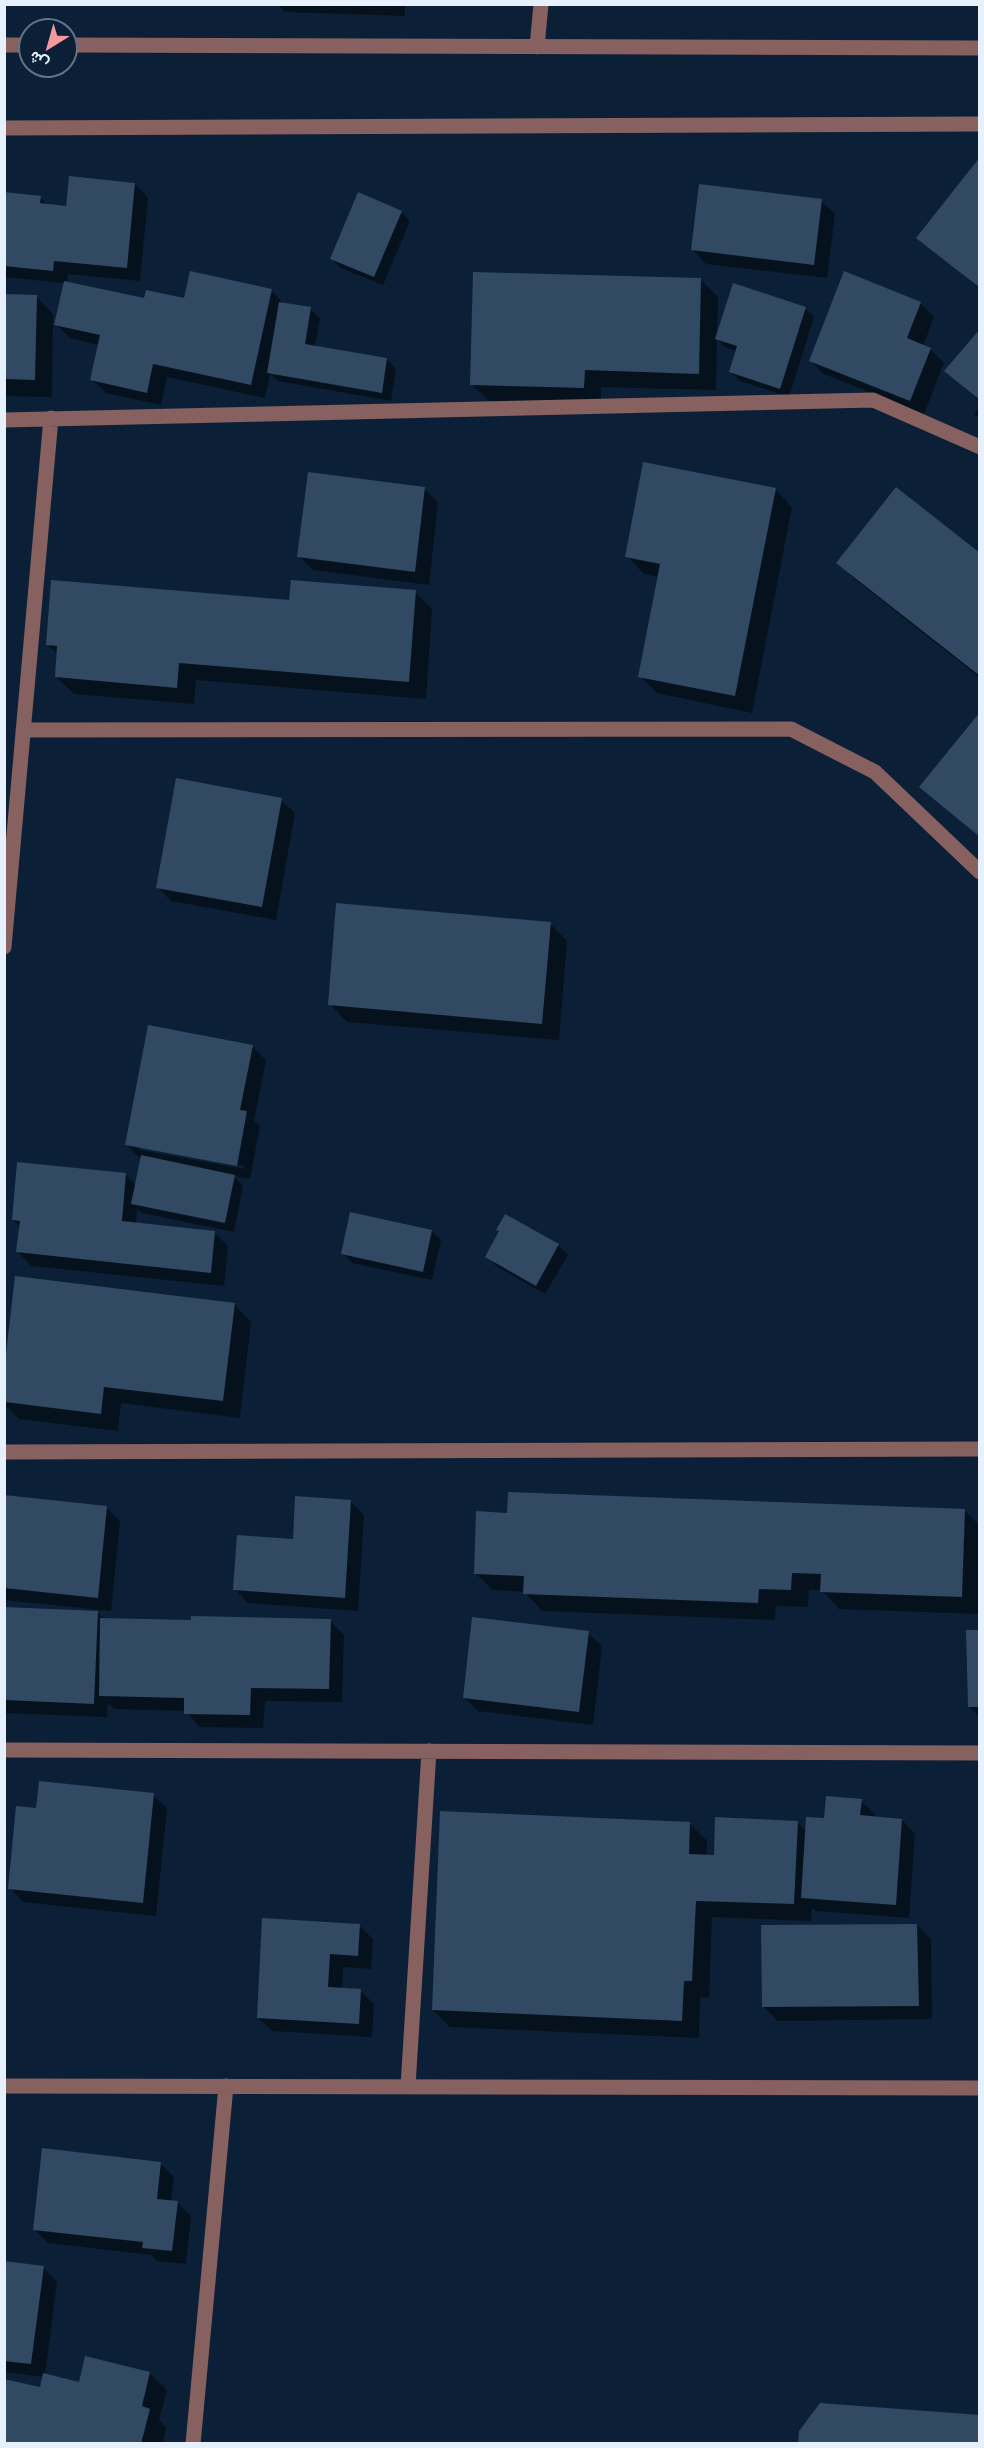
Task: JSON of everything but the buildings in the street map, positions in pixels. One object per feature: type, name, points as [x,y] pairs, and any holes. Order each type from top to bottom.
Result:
[{"type":"street","points":[[537,46],[541,4]]},
{"type":"street","points":[[78,45],[980,48]]},
{"type":"street","points":[[4,128],[980,124]]},
{"type":"street","points":[[4,420],[873,400],[980,447]]},
{"type":"street","points":[[4,947],[51,418]]},
{"type":"street","points":[[23,730],[790,729],[875,772],[980,872]]},
{"type":"street","points":[[4,1452],[980,1449]]},
{"type":"street","points":[[4,1750],[980,1753]]},
{"type":"street","points":[[408,2086],[429,1751]]},
{"type":"street","points":[[4,2086],[980,2088]]},
{"type":"street","points":[[192,2444],[226,2086]]}]
